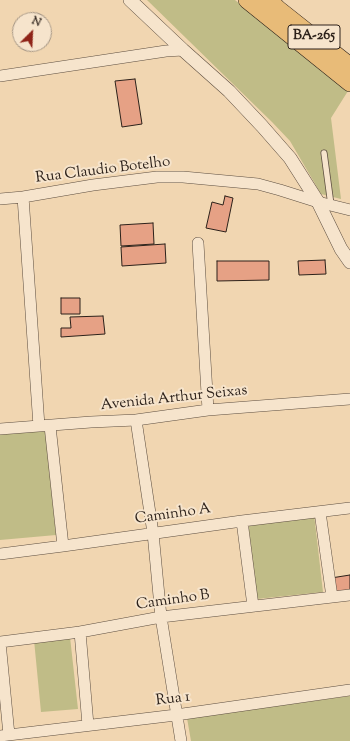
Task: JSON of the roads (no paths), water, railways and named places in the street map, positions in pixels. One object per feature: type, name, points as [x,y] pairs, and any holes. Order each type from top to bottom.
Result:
[{"type":"main road","points":[[247,0],[350,83]]},
{"type":"main road","name":"BA-265","points":[[274,4],[350,66]]},
{"type":"street","points":[[130,0],[229,91],[290,158],[325,204],[341,249],[350,263]]},
{"type":"street","points":[[0,76],[166,51],[183,50]]},
{"type":"street","name":"Rua Claudio Botelho","points":[[0,199],[23,197],[93,185],[157,177],[183,177],[258,184],[350,210]]},
{"type":"street","points":[[23,197],[45,426],[63,546]]},
{"type":"street","points":[[198,243],[208,410]]},
{"type":"street","name":"Avenida Arthur Seixas","points":[[0,429],[136,420],[208,410],[350,399]]},
{"type":"street","points":[[136,420],[153,533],[161,617],[181,741]]},
{"type":"street","name":"Caminho A","points":[[0,554],[350,508]]},
{"type":"street","points":[[320,512],[332,597]]},
{"type":"street","points":[[242,521],[253,606]]},
{"type":"street","name":"Caminho B","points":[[0,642],[80,632],[161,617],[350,595]]},
{"type":"street","points":[[80,632],[88,725]]},
{"type":"street","points":[[0,642],[4,736]]},
{"type":"street","name":"Rua 1","points":[[4,736],[176,715],[350,690]]},
{"type":"lane","points":[[324,153],[325,204]]}]
